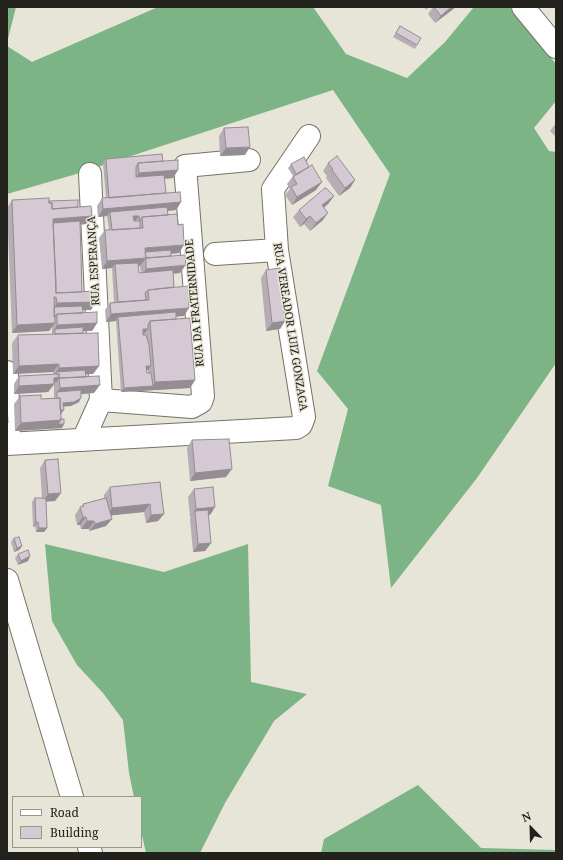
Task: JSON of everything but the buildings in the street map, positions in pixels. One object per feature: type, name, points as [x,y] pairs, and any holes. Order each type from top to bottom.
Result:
[{"type":"street","points":[[522,7],[556,47]]},
{"type":"street","name":"RUA VEREADOR LUIZ GONZAGA","points":[[8,444],[296,428],[300,425],[304,417],[277,250],[273,189],[308,136]]},
{"type":"street","name":"RUA DA FRATERNIDADE","points":[[101,400],[192,408],[201,402],[203,396],[185,166],[249,160]]},
{"type":"street","name":"RUA ESPERANÇA","points":[[82,440],[101,400],[90,174]]},
{"type":"street","points":[[215,254],[277,250]]},
{"type":"street","points":[[7,372],[8,444]]},
{"type":"street","points":[[7,580],[72,796]]},
{"type":"green space","points":[[7,7],[16,7],[7,43]]},
{"type":"green space","points":[[158,7],[313,7],[346,54],[407,78],[445,42],[474,7],[510,7],[556,64],[556,101],[534,128],[549,151],[556,152],[556,363],[477,478],[391,588],[381,505],[328,486],[348,409],[317,371],[390,174],[333,90],[73,175],[7,194],[7,46],[32,62]]},
{"type":"green space","points":[[45,544],[164,572],[248,544],[251,682],[307,694],[274,721],[225,803],[200,853],[146,853],[142,835],[142,796],[134,796],[129,773],[123,720],[103,693],[77,665],[52,621]]},
{"type":"green space","points":[[418,785],[481,848],[556,850],[556,853],[321,853],[324,839]]}]
